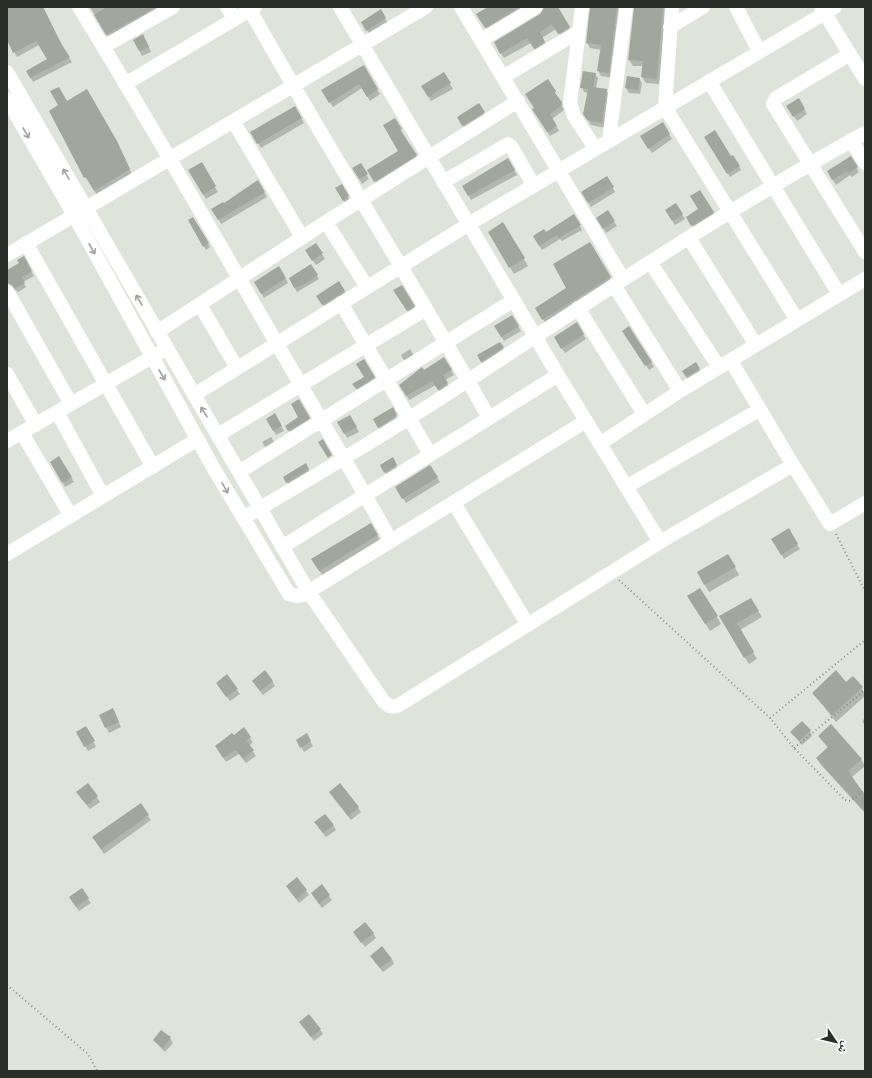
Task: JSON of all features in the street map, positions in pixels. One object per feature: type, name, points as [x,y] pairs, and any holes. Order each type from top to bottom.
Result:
[{"type":"street","points":[[103,47],[173,7]]},
{"type":"street","points":[[227,7],[234,19]]},
{"type":"street","points":[[340,7],[558,375],[601,443],[660,542]]},
{"type":"street","points":[[7,255],[426,7]]},
{"type":"street","points":[[461,7],[518,101],[558,171],[618,282],[680,391]]},
{"type":"street","points":[[480,40],[536,7]]},
{"type":"street","points":[[582,7],[570,103],[574,116],[596,148]]},
{"type":"street","points":[[609,140],[626,7]]},
{"type":"street","points":[[672,7],[665,107],[729,214],[797,320]]},
{"type":"street","points":[[670,27],[703,7]]},
{"type":"street","points":[[736,7],[760,51]]},
{"type":"street","points":[[83,9],[103,47],[170,158],[276,344],[345,458],[391,541]]},
{"type":"street","points":[[125,84],[253,9],[292,86],[360,200],[402,266],[489,418]]},
{"type":"street","points":[[194,395],[469,224],[760,51],[827,9],[850,54],[865,79]]},
{"type":"street","points":[[503,77],[578,32]]},
{"type":"street","points":[[850,54],[774,101],[773,104],[865,252]]},
{"type":"street","points":[[7,72],[79,211],[152,358],[243,518],[285,590],[289,594],[297,596],[308,591],[586,421]]},
{"type":"street","points":[[709,81],[839,294]]},
{"type":"street","points":[[7,99],[167,348],[308,591],[384,702],[393,707],[528,625],[660,542],[793,466]]},
{"type":"street","points":[[157,332],[302,237],[518,101]]},
{"type":"street","points":[[233,121],[302,237]]},
{"type":"street","points":[[243,518],[345,458],[468,381],[650,262],[810,164],[865,133]]},
{"type":"street","points":[[851,140],[865,163]]},
{"type":"street","points":[[443,182],[508,144],[511,146],[534,186]]},
{"type":"street","points":[[326,222],[367,287]]},
{"type":"street","points":[[689,238],[756,345]]},
{"type":"street","points":[[26,243],[153,466]]},
{"type":"street","points":[[650,262],[759,410],[830,524],[865,503]]},
{"type":"street","points":[[601,443],[680,391],[865,279]]},
{"type":"street","points":[[7,292],[71,404]]},
{"type":"street","points":[[239,472],[446,344],[514,300]]},
{"type":"street","points":[[341,304],[430,454]]},
{"type":"street","points":[[200,305],[237,368]]},
{"type":"street","points":[[578,308],[644,414]]},
{"type":"street","points":[[218,435],[426,309]]},
{"type":"street","points":[[7,441],[167,348]]},
{"type":"street","points":[[7,374],[36,425]]},
{"type":"street","points":[[282,547],[558,375]]},
{"type":"street","points":[[626,487],[759,410]]},
{"type":"street","points":[[57,412],[103,496]]},
{"type":"street","points":[[22,433],[71,516]]},
{"type":"street","points":[[7,554],[198,440]]},
{"type":"street","points":[[454,503],[528,625]]},
{"type":"path","points":[[830,524],[865,591]]},
{"type":"path","points":[[611,572],[770,718],[794,748],[845,800],[851,801],[865,790]]},
{"type":"path","points":[[770,718],[865,640]]},
{"type":"path","points":[[794,748],[865,690]]},
{"type":"path","points":[[7,985],[67,1034],[88,1054],[97,1071]]},
{"type":"building","points":[[7,7],[43,7],[62,45],[70,57],[30,78],[26,71],[47,59],[36,41],[13,53],[7,40]]},
{"type":"building","points":[[107,7],[156,7],[106,35],[94,15]]},
{"type":"building","points":[[488,7],[519,7],[485,28],[476,14]]},
{"type":"building","points":[[544,7],[558,7],[570,27],[558,34],[552,24],[540,32],[545,42],[534,49],[527,38],[500,54],[494,42],[540,14]]},
{"type":"building","points":[[590,7],[617,7],[609,73],[597,71],[601,45],[586,43]]},
{"type":"building","points":[[634,7],[663,7],[657,79],[641,77],[643,61],[628,60]]},
{"type":"building","points":[[381,9],[386,18],[366,31],[361,22]]},
{"type":"building","points":[[143,34],[149,47],[139,51],[133,40]]},
{"type":"building","points":[[364,65],[378,89],[367,97],[359,84],[329,103],[321,90]]},
{"type":"building","points":[[583,71],[596,73],[593,87],[607,89],[602,123],[587,120],[583,114],[588,89],[580,88]]},
{"type":"building","points":[[444,72],[451,83],[428,97],[421,86]]},
{"type":"building","points":[[627,76],[640,78],[638,90],[625,88]]},
{"type":"building","points":[[548,79],[556,91],[555,93],[562,102],[562,105],[550,114],[557,126],[547,132],[532,109],[534,108],[525,94]]},
{"type":"building","points":[[59,87],[67,101],[87,89],[117,141],[130,169],[94,191],[86,177],[84,178],[49,111],[58,105],[50,91]]},
{"type":"building","points":[[799,98],[805,109],[793,117],[786,106]]},
{"type":"building","points":[[479,103],[485,112],[462,126],[457,117]]},
{"type":"building","points":[[295,106],[302,118],[257,144],[250,132]]},
{"type":"building","points":[[395,118],[402,129],[400,130],[417,155],[374,182],[367,170],[398,151],[383,125]]},
{"type":"building","points":[[663,122],[670,134],[648,149],[640,136]]},
{"type":"building","points":[[715,130],[731,156],[733,155],[740,166],[727,174],[704,137]]},
{"type":"building","points":[[851,156],[858,167],[848,173],[847,171],[832,180],[827,171]]},
{"type":"building","points":[[508,158],[515,170],[468,196],[462,186]]},
{"type":"building","points":[[202,162],[216,186],[203,195],[188,170]]},
{"type":"building","points":[[361,163],[368,174],[359,179],[352,168]]},
{"type":"building","points":[[607,176],[614,187],[588,203],[581,192]]},
{"type":"building","points":[[258,180],[265,192],[218,220],[211,209],[223,202],[224,203]]},
{"type":"building","points":[[342,184],[349,196],[343,201],[335,188]]},
{"type":"building","points":[[700,190],[714,212],[691,226],[686,217],[698,209],[690,196]]},
{"type":"building","points":[[676,203],[683,214],[672,221],[665,210]]},
{"type":"building","points":[[608,210],[615,221],[603,229],[596,218]]},
{"type":"building","points":[[574,214],[581,225],[559,238],[557,235],[539,246],[533,236],[544,229],[546,232]]},
{"type":"building","points":[[193,217],[209,243],[203,247],[188,220]]},
{"type":"building","points":[[503,222],[525,258],[509,268],[488,232]]},
{"type":"building","points":[[590,242],[611,277],[542,320],[535,308],[566,288],[553,264]]},
{"type":"building","points":[[316,243],[323,253],[312,261],[305,250]]},
{"type":"building","points":[[24,256],[32,271],[22,277],[25,283],[15,288],[7,281],[7,270],[19,263],[17,260]]},
{"type":"building","points":[[311,264],[318,275],[303,285],[294,288],[289,278]]},
{"type":"building","points":[[279,266],[286,278],[261,294],[254,282]]},
{"type":"building","points":[[339,281],[345,291],[322,305],[316,296]]},
{"type":"building","points":[[402,285],[415,306],[407,311],[393,290]]},
{"type":"building","points":[[512,315],[519,326],[501,337],[494,326]]},
{"type":"building","points":[[577,322],[584,334],[561,349],[554,337]]},
{"type":"building","points":[[629,326],[652,362],[645,366],[622,331]]},
{"type":"building","points":[[500,342],[504,347],[481,362],[477,355]]},
{"type":"building","points":[[444,357],[452,370],[443,375],[448,383],[438,390],[432,381],[406,396],[399,385],[422,367],[424,370]]},
{"type":"building","points":[[364,359],[375,377],[356,389],[352,384],[364,377],[356,364]]},
{"type":"building","points":[[696,362],[700,369],[686,377],[682,371]]},
{"type":"building","points":[[299,399],[310,418],[288,431],[285,426],[298,417],[291,404]]},
{"type":"building","points":[[393,407],[397,415],[378,428],[373,419]]},
{"type":"building","points":[[275,413],[282,426],[273,431],[266,419]]},
{"type":"building","points":[[350,415],[357,427],[344,434],[337,422]]},
{"type":"building","points":[[323,439],[332,455],[328,458],[318,442]]},
{"type":"building","points":[[59,456],[72,477],[62,483],[50,462]]},
{"type":"building","points":[[393,457],[397,465],[384,473],[380,465]]},
{"type":"building","points":[[306,463],[309,469],[286,483],[283,477]]},
{"type":"building","points":[[430,465],[438,477],[402,499],[395,487]]},
{"type":"building","points":[[371,523],[378,535],[319,571],[311,559]]},
{"type":"building","points":[[789,528],[798,544],[781,555],[771,539]]},
{"type":"building","points":[[728,554],[736,567],[704,585],[697,572]]},
{"type":"building","points":[[700,588],[718,616],[705,624],[687,596]]},
{"type":"building","points":[[751,598],[759,611],[737,623],[754,652],[744,658],[719,616]]},
{"type":"building","points":[[265,670],[273,681],[260,691],[252,681]]},
{"type":"building","points":[[836,670],[846,682],[853,676],[863,687],[832,715],[812,693]]},
{"type":"building","points":[[227,674],[238,689],[226,697],[216,683]]},
{"type":"building","points":[[113,708],[119,722],[105,728],[99,715]]},
{"type":"building","points":[[802,721],[811,730],[799,741],[790,732]]},
{"type":"building","points":[[831,724],[862,759],[848,771],[865,795],[865,812],[816,758],[828,747],[818,736]]},
{"type":"building","points":[[86,726],[95,741],[84,747],[76,732]]},
{"type":"building","points":[[244,727],[251,737],[246,741],[254,750],[243,759],[236,750],[223,758],[215,746],[232,733],[234,735]]},
{"type":"building","points":[[307,733],[311,741],[300,748],[296,740]]},
{"type":"building","points":[[88,783],[98,796],[87,805],[76,792]]},
{"type":"building","points":[[340,783],[359,807],[348,816],[329,792]]},
{"type":"building","points":[[141,803],[149,815],[101,849],[92,837]]},
{"type":"building","points":[[325,814],[334,825],[323,833],[314,822]]},
{"type":"building","points":[[297,877],[307,890],[296,899],[286,886]]},
{"type":"building","points":[[322,884],[330,895],[319,904],[311,893]]},
{"type":"building","points":[[82,888],[89,898],[76,907],[69,897]]},
{"type":"building","points":[[365,922],[374,933],[361,943],[353,932]]},
{"type":"building","points":[[382,946],[392,959],[380,968],[370,956]]},
{"type":"building","points":[[309,1014],[321,1029],[311,1037],[299,1022]]},
{"type":"building","points":[[161,1030],[171,1037],[163,1048],[153,1040]]}]
